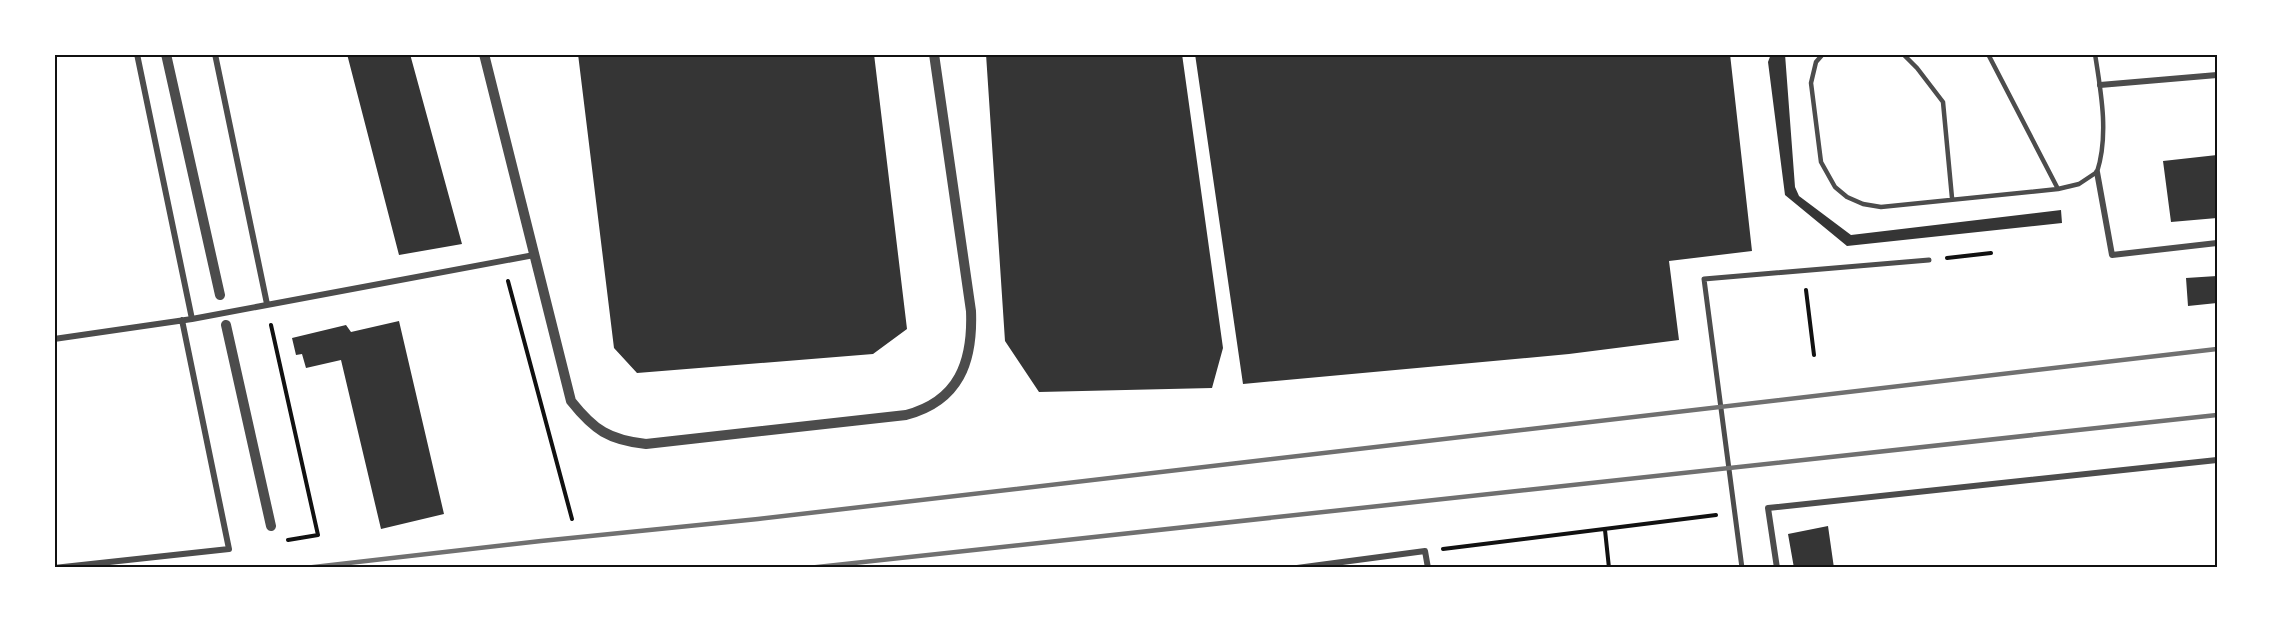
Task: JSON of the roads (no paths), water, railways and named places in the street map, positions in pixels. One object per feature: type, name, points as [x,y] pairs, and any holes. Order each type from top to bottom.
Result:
[{"type":"street","points":[[137,54],[192,319]]},
{"type":"street","points":[[166,54],[220,295]]},
{"type":"street","points":[[215,54],[267,304]]},
{"type":"street","points":[[484,54],[571,401],[600,432],[623,442],[646,444],[906,415],[926,410],[955,383],[969,352],[972,333],[971,311],[934,54]]},
{"type":"street","points":[[2100,85],[2217,75]]},
{"type":"street","points":[[2097,172],[2112,255],[2217,243]]},
{"type":"street","points":[[54,339],[192,319],[534,255]]},
{"type":"street","points":[[1743,568],[1704,279],[1929,260]]},
{"type":"street","points":[[54,568],[229,549],[182,320]]},
{"type":"street","points":[[226,325],[271,526]]},
{"type":"street","points":[[1776,568],[1768,508],[2217,460]]},
{"type":"street","points":[[1297,568],[1425,551],[1428,568]]},
{"type":"lane","points":[[1823,54],[1816,62],[1811,83],[1821,162],[1835,187],[1847,197],[1863,204],[1881,207],[2058,189],[2079,184],[2097,172],[2103,146],[2100,85],[2095,54]]},
{"type":"lane","points":[[1903,54],[1943,102],[1952,198]]},
{"type":"lane","points":[[1988,54],[2058,189]]},
{"type":"railway","points":[[305,568],[758,519],[2217,349]]},
{"type":"railway","points":[[808,568],[2217,415]]}]
